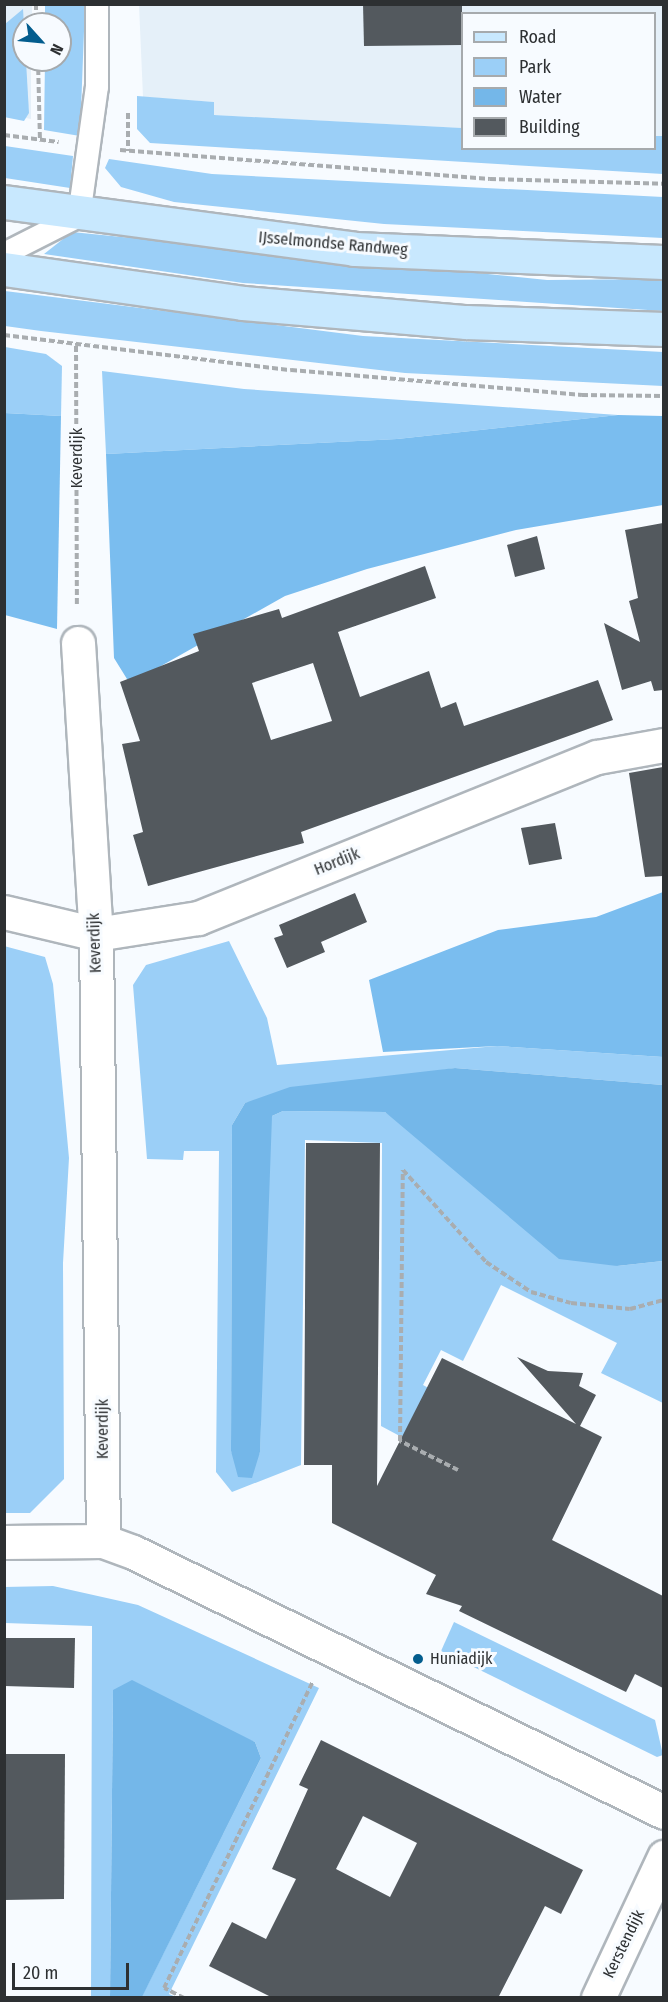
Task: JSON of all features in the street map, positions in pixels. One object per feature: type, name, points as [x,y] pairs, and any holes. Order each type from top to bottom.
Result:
[{"type":"main road","name":"IJsselmondse Randweg","points":[[4,202],[79,216],[354,249],[663,262]]},
{"type":"main road","points":[[4,269],[243,303],[466,322],[663,329]]},
{"type":"street","name":"Keverdijk","points":[[78,643],[96,934],[103,1541]]},
{"type":"street","name":"Hordijk","points":[[4,912],[96,934],[198,918],[597,758],[663,745]]},
{"type":"street","points":[[4,1542],[103,1541],[329,1648],[663,1812]]},
{"type":"street","name":"Kerstendijk","points":[[598,1998],[663,1857]]},
{"type":"lane","points":[[4,254],[79,216],[98,87],[97,4]]},
{"type":"path","points":[[38,72],[40,140]]},
{"type":"path","points":[[4,135],[175,158],[455,177],[663,184]]},
{"type":"path","points":[[4,335],[76,346],[582,395],[663,396]]},
{"type":"path","name":"Keverdijk","points":[[76,346],[78,643]]},
{"type":"path","points":[[458,1470],[400,1441],[403,1170],[486,1262],[531,1292],[571,1303],[630,1309],[663,1300]]},
{"type":"path","points":[[184,1998],[164,1988],[329,1648]]},
{"type":"shaded area","points":[[4,5],[32,5],[32,12],[12,12],[12,72],[31,72],[31,119],[5,114]]},
{"type":"shaded area","points":[[139,5],[663,5],[663,136],[656,136],[656,12],[461,12],[461,128],[213,115],[214,102],[143,97]]},
{"type":"shaded area","points":[[5,413],[61,416],[57,629],[5,615]]},
{"type":"shaded area","points":[[618,415],[663,416],[663,505],[516,530],[367,569],[285,596],[138,679],[127,679],[114,658],[106,454],[397,439]]},
{"type":"shaded area","points":[[663,892],[663,1057],[497,1046],[383,1052],[369,980],[498,930],[596,917]]},
{"type":"green space","points":[[45,5],[85,5],[80,136],[44,130],[45,72],[72,72],[72,12],[45,12]]},
{"type":"green space","points":[[12,18],[12,72],[27,72],[29,113],[24,121],[4,117],[5,24]]},
{"type":"green space","points":[[137,96],[214,102],[214,115],[461,128],[461,150],[656,150],[656,136],[663,136],[663,174],[150,143],[137,129]]},
{"type":"green space","points":[[5,146],[73,156],[70,188],[5,178]]},
{"type":"green space","points":[[109,159],[212,174],[663,197],[663,238],[384,224],[174,202],[121,187],[105,168]]},
{"type":"green space","points":[[72,232],[547,280],[663,279],[663,311],[243,283],[44,254]]},
{"type":"green space","points":[[5,291],[363,336],[663,352],[663,386],[405,373],[5,326]]},
{"type":"green space","points":[[5,347],[46,354],[62,366],[61,416],[5,413]]},
{"type":"green space","points":[[102,371],[244,389],[618,415],[397,439],[106,454]]},
{"type":"green space","points":[[229,941],[267,1018],[277,1065],[497,1046],[663,1057],[663,1085],[455,1068],[245,1103],[232,1125],[231,1451],[239,1467],[252,1468],[260,1452],[267,1130],[272,1116],[283,1111],[385,1112],[617,1266],[663,1261],[663,1403],[601,1373],[617,1343],[501,1285],[463,1361],[441,1350],[423,1385],[465,1408],[441,1458],[381,1426],[382,1143],[305,1140],[301,1465],[232,1492],[216,1472],[219,1151],[184,1151],[183,1160],[147,1159],[133,985],[146,965]]},
{"type":"green space","points":[[4,946],[45,957],[53,984],[69,1158],[63,1263],[64,1479],[30,1513],[4,1513]]},
{"type":"green space","points":[[53,1586],[138,1605],[319,1688],[169,1994],[176,1997],[142,1996],[261,1758],[255,1742],[113,1690],[110,1997],[91,1997],[92,1626],[5,1623],[4,1587]]},
{"type":"green space","points":[[454,1622],[655,1720],[663,1755],[657,1757],[441,1651]]},
{"type":"water","points":[[455,1068],[663,1085],[663,1261],[617,1266],[559,1259],[385,1112],[283,1111],[272,1116],[260,1452],[252,1478],[238,1477],[231,1451],[232,1125],[245,1103],[290,1087]]},
{"type":"water","points":[[132,1680],[255,1742],[261,1758],[142,1997],[110,1997],[113,1690]]},
{"type":"building","points":[[363,4],[462,4],[461,45],[364,46]]},
{"type":"building","points":[[663,523],[663,690],[654,691],[651,681],[622,690],[604,623],[640,642],[629,601],[638,598],[625,530]]},
{"type":"building","points":[[537,536],[545,569],[515,577],[507,545]]},
{"type":"building","points":[[425,566],[436,598],[338,632],[360,697],[429,671],[441,708],[456,702],[464,726],[598,680],[613,720],[301,832],[304,843],[148,886],[133,835],[143,832],[122,744],[140,741],[120,682],[199,651],[193,634],[279,609],[282,618]],"holes":[[[313,663],[332,721],[271,740],[252,683]]]},
{"type":"building","points":[[663,767],[663,876],[645,877],[629,773]]},
{"type":"building","points":[[555,823],[562,859],[529,865],[521,828]]},
{"type":"building","points":[[355,893],[367,922],[321,942],[325,952],[287,968],[274,938],[283,935],[279,925]]},
{"type":"building","points":[[306,1143],[380,1143],[377,1486],[442,1358],[576,1424],[517,1357],[548,1371],[583,1373],[579,1386],[596,1395],[580,1426],[602,1437],[552,1540],[663,1596],[663,1688],[635,1674],[626,1692],[459,1611],[462,1606],[426,1594],[436,1575],[332,1523],[332,1465],[304,1465]]},
{"type":"building","points":[[4,1638],[75,1638],[74,1688],[4,1686]]},
{"type":"building","points":[[321,1740],[583,1870],[561,1914],[545,1906],[498,1998],[273,1998],[209,1966],[232,1922],[266,1939],[296,1879],[272,1869],[308,1789],[299,1785]],"holes":[[[363,1816],[417,1843],[390,1897],[336,1869]]]},
{"type":"building","points":[[4,1754],[65,1754],[64,1899],[4,1900]]},
{"type":"place","name":"Huniadijk","points":[[418,1659]]}]
